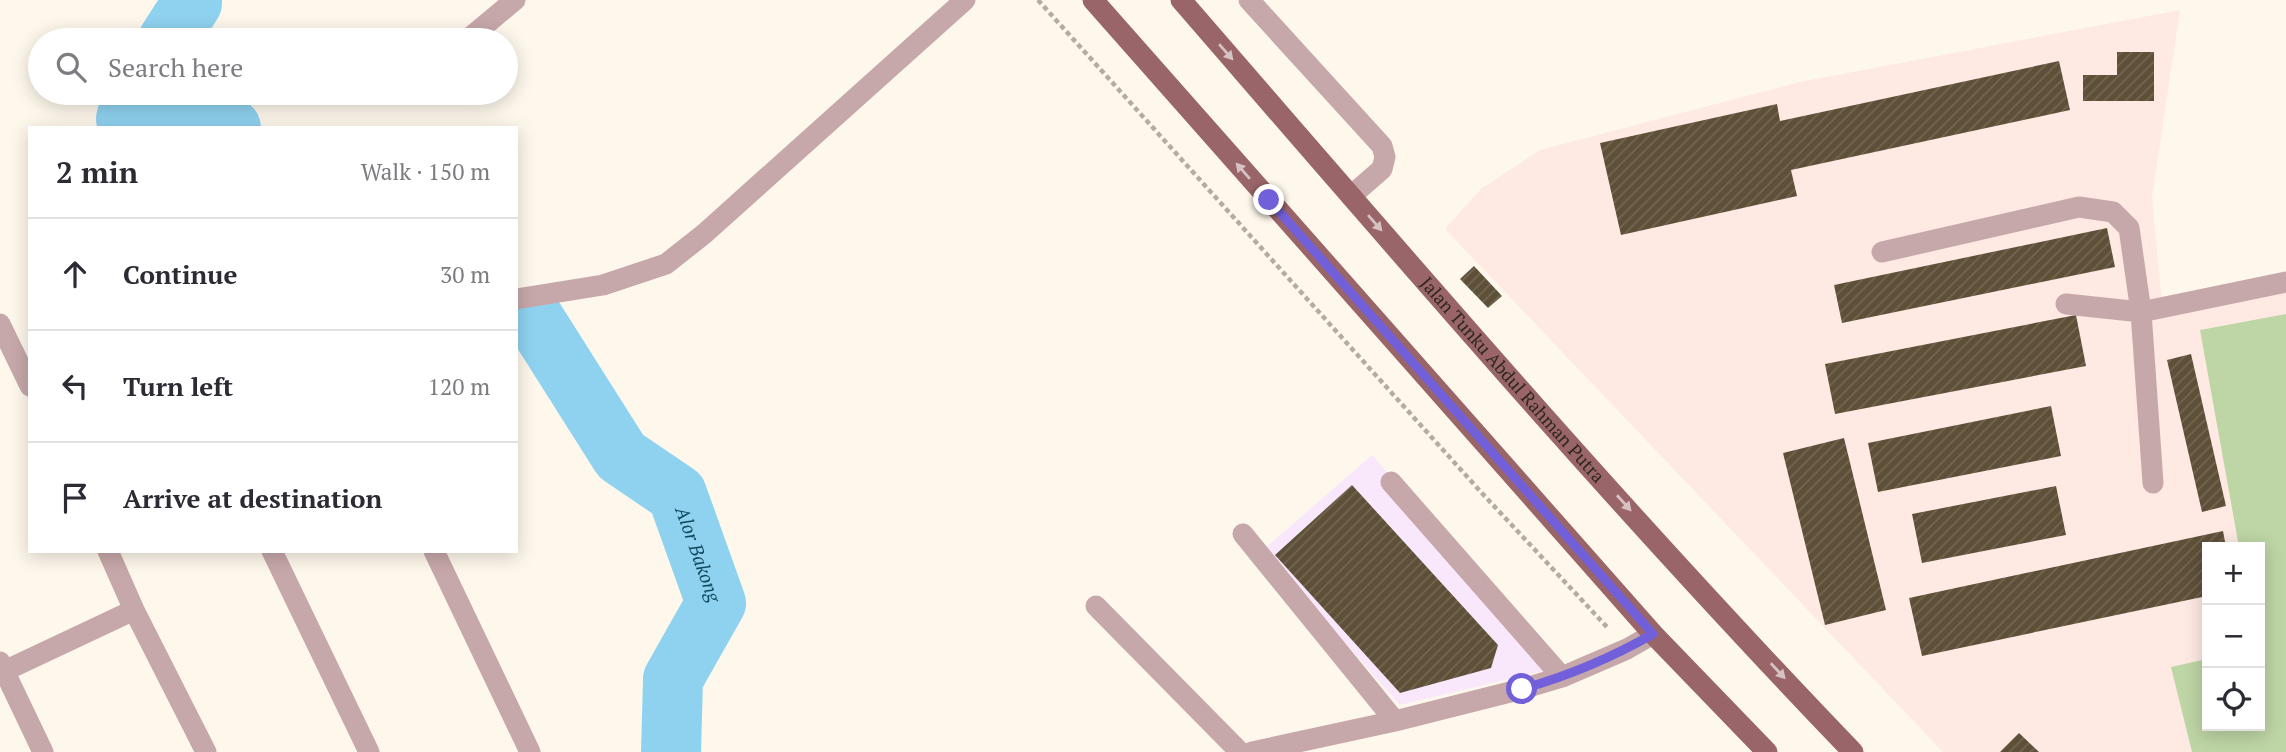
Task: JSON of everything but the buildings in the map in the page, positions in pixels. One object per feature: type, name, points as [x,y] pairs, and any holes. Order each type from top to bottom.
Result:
[{"type":"main road","points":[[1093,0],[1653,634],[1767,752]]},
{"type":"main road","name":"Jalan Tunku Abdul Rahman Putra","points":[[1181,0],[1597,474],[1853,752]]},
{"type":"street","points":[[481,28],[514,0]]},
{"type":"street","points":[[518,299],[603,285],[666,264],[704,234],[965,0]]},
{"type":"street","points":[[1249,0],[1382,146],[1385,157],[1382,169],[1351,196]]},
{"type":"street","points":[[1882,252],[2079,207],[2113,212],[2129,228],[2141,312],[2153,483]]},
{"type":"street","points":[[2066,304],[2141,312],[2286,282]]},
{"type":"street","points":[[0,324],[28,382]]},
{"type":"street","points":[[1391,482],[1562,677]]},
{"type":"street","points":[[1243,534],[1395,721]]},
{"type":"street","points":[[109,553],[134,610],[206,752]]},
{"type":"street","points":[[273,553],[369,752]]},
{"type":"street","points":[[435,553],[530,752]]},
{"type":"street","points":[[1096,606],[1240,752]]},
{"type":"street","points":[[43,752],[2,668],[134,610]]},
{"type":"street","points":[[1252,752],[1395,721],[1562,677],[1627,649],[1653,634]]},
{"type":"path","points":[[1038,0],[1471,481],[1627,649]]},
{"type":"shaded area","points":[[2180,10],[2152,197],[2163,314],[2286,287],[2286,752],[1943,752],[1445,229],[1481,189],[1540,150],[1800,82]]},
{"type":"shaded area","points":[[1372,455],[1560,667],[1400,705],[1263,550]]},
{"type":"green space","points":[[2286,314],[2286,752],[2192,752],[2171,667],[2202,660],[2202,731],[2265,731],[2265,542],[2238,542],[2200,330]]},
{"type":"waterway","name":"Alor Bakong","points":[[176,28],[192,0]]},
{"type":"waterway","name":"Alor Bakong","points":[[130,105],[126,119],[208,126]]},
{"type":"waterway","name":"Alor Bakong","points":[[533,317],[621,456],[677,494],[716,603],[673,679],[671,752]]},
{"type":"route","points":[[1269,200],[1653,634],[1627,649],[1562,677],[1522,689]]}]
